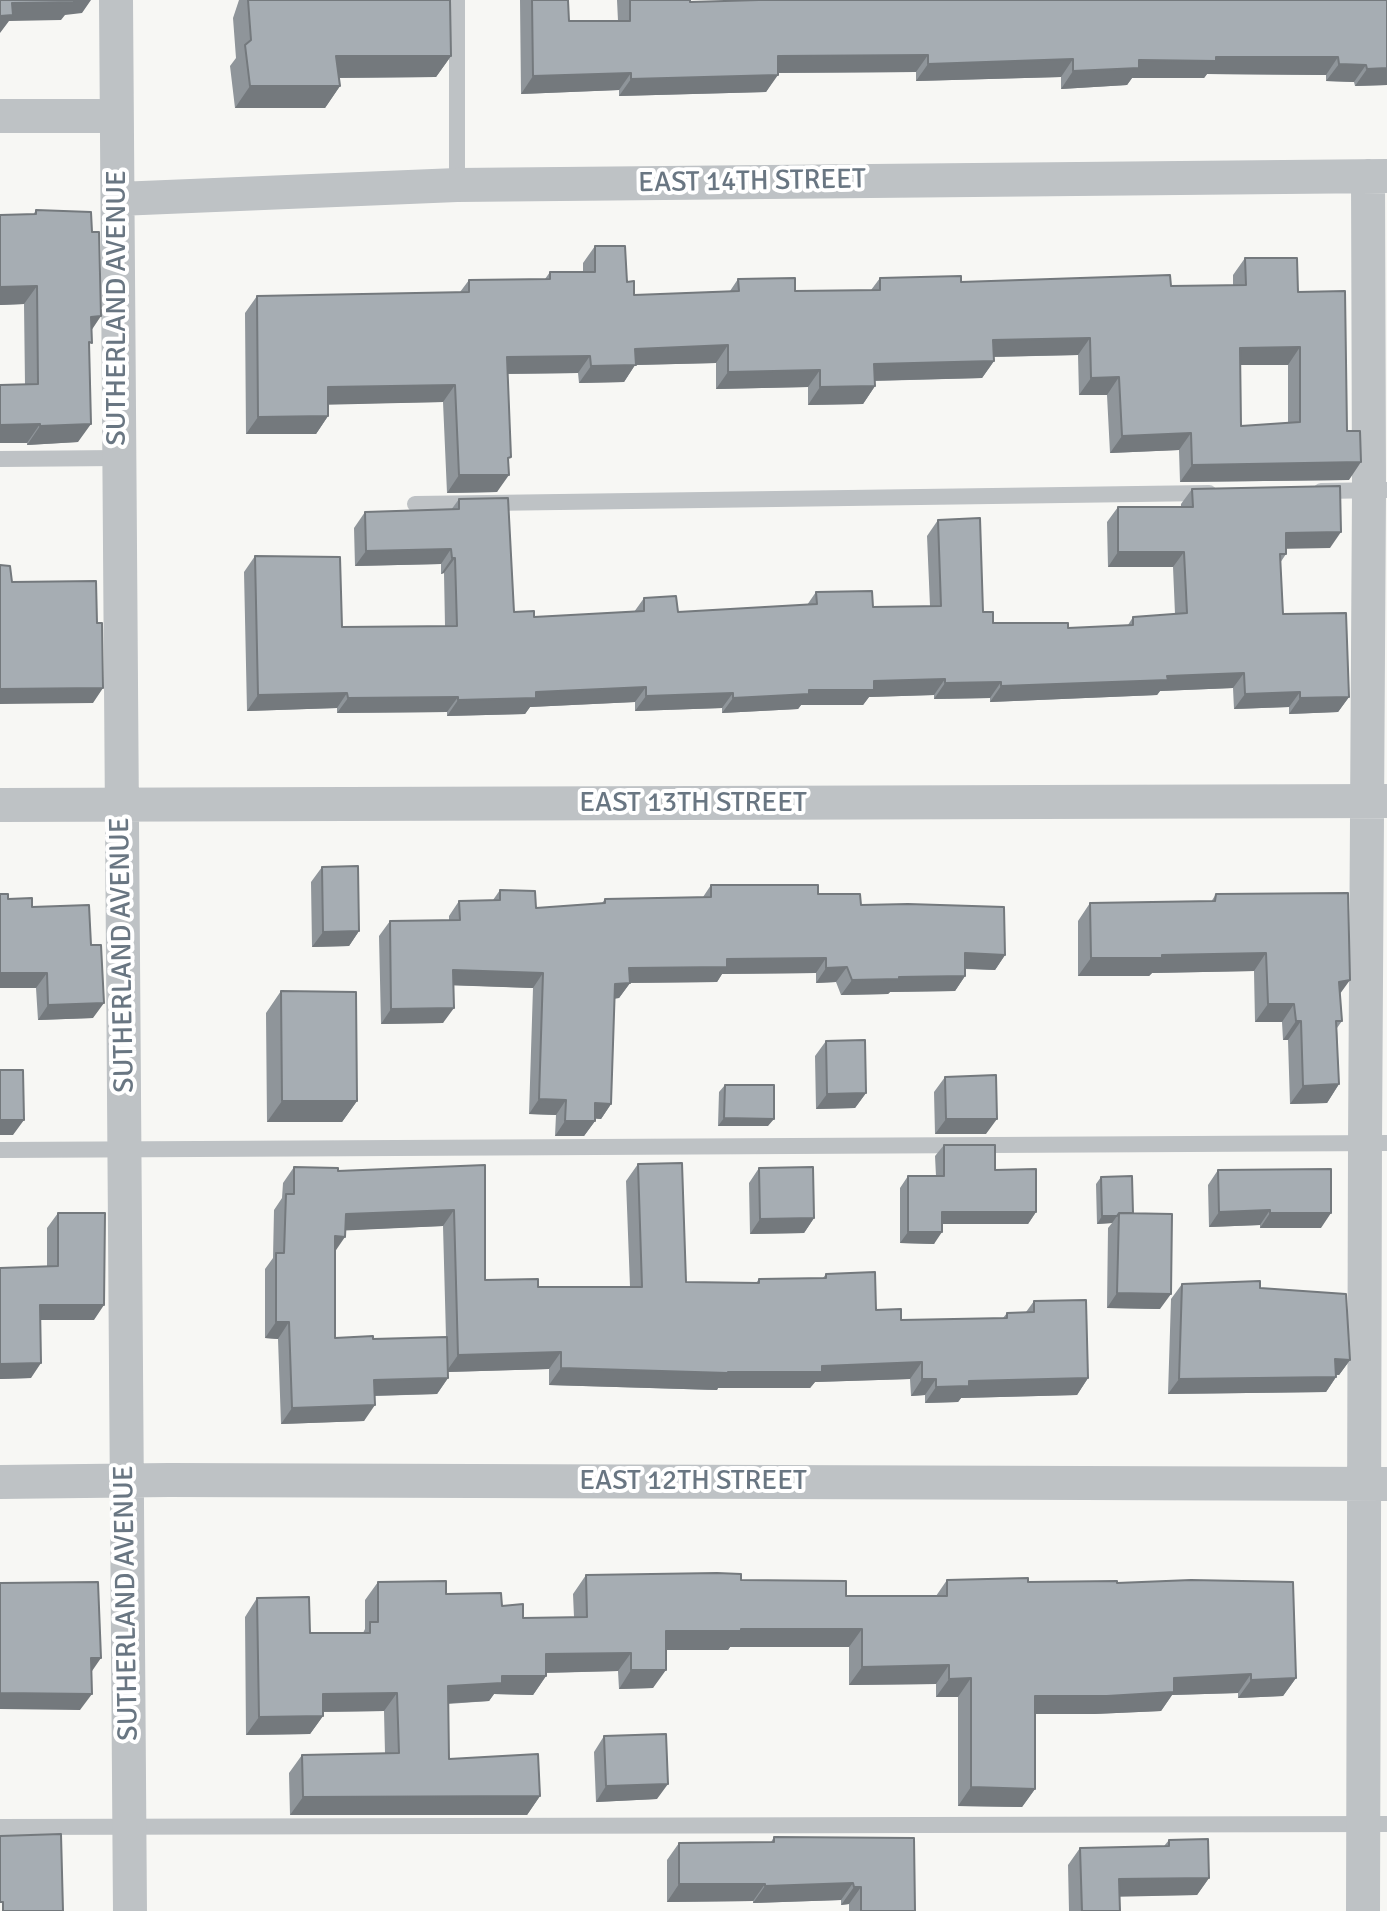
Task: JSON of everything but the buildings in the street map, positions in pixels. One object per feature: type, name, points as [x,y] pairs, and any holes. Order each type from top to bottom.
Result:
[{"type":"street","name":"SUTHERLAND AVENUE","points":[[116,0],[130,1911]]},
{"type":"street","points":[[0,116],[116,116]]},
{"type":"street","points":[[1363,1911],[1375,1824],[1377,176]]},
{"type":"street","name":"EAST 14TH STREET","points":[[118,199],[457,185],[1377,176]]},
{"type":"street","name":"EAST 13TH STREET","points":[[0,805],[1377,801]]},
{"type":"street","name":"EAST 12TH STREET","points":[[0,1482],[1376,1484]]},
{"type":"lane","points":[[457,0],[457,185]]},
{"type":"lane","points":[[0,459],[119,458]]},
{"type":"lane","points":[[1305,491],[1378,490]]},
{"type":"lane","points":[[415,504],[1226,492]]},
{"type":"lane","points":[[0,1150],[1376,1143]]},
{"type":"lane","points":[[0,1827],[1375,1824]]}]
